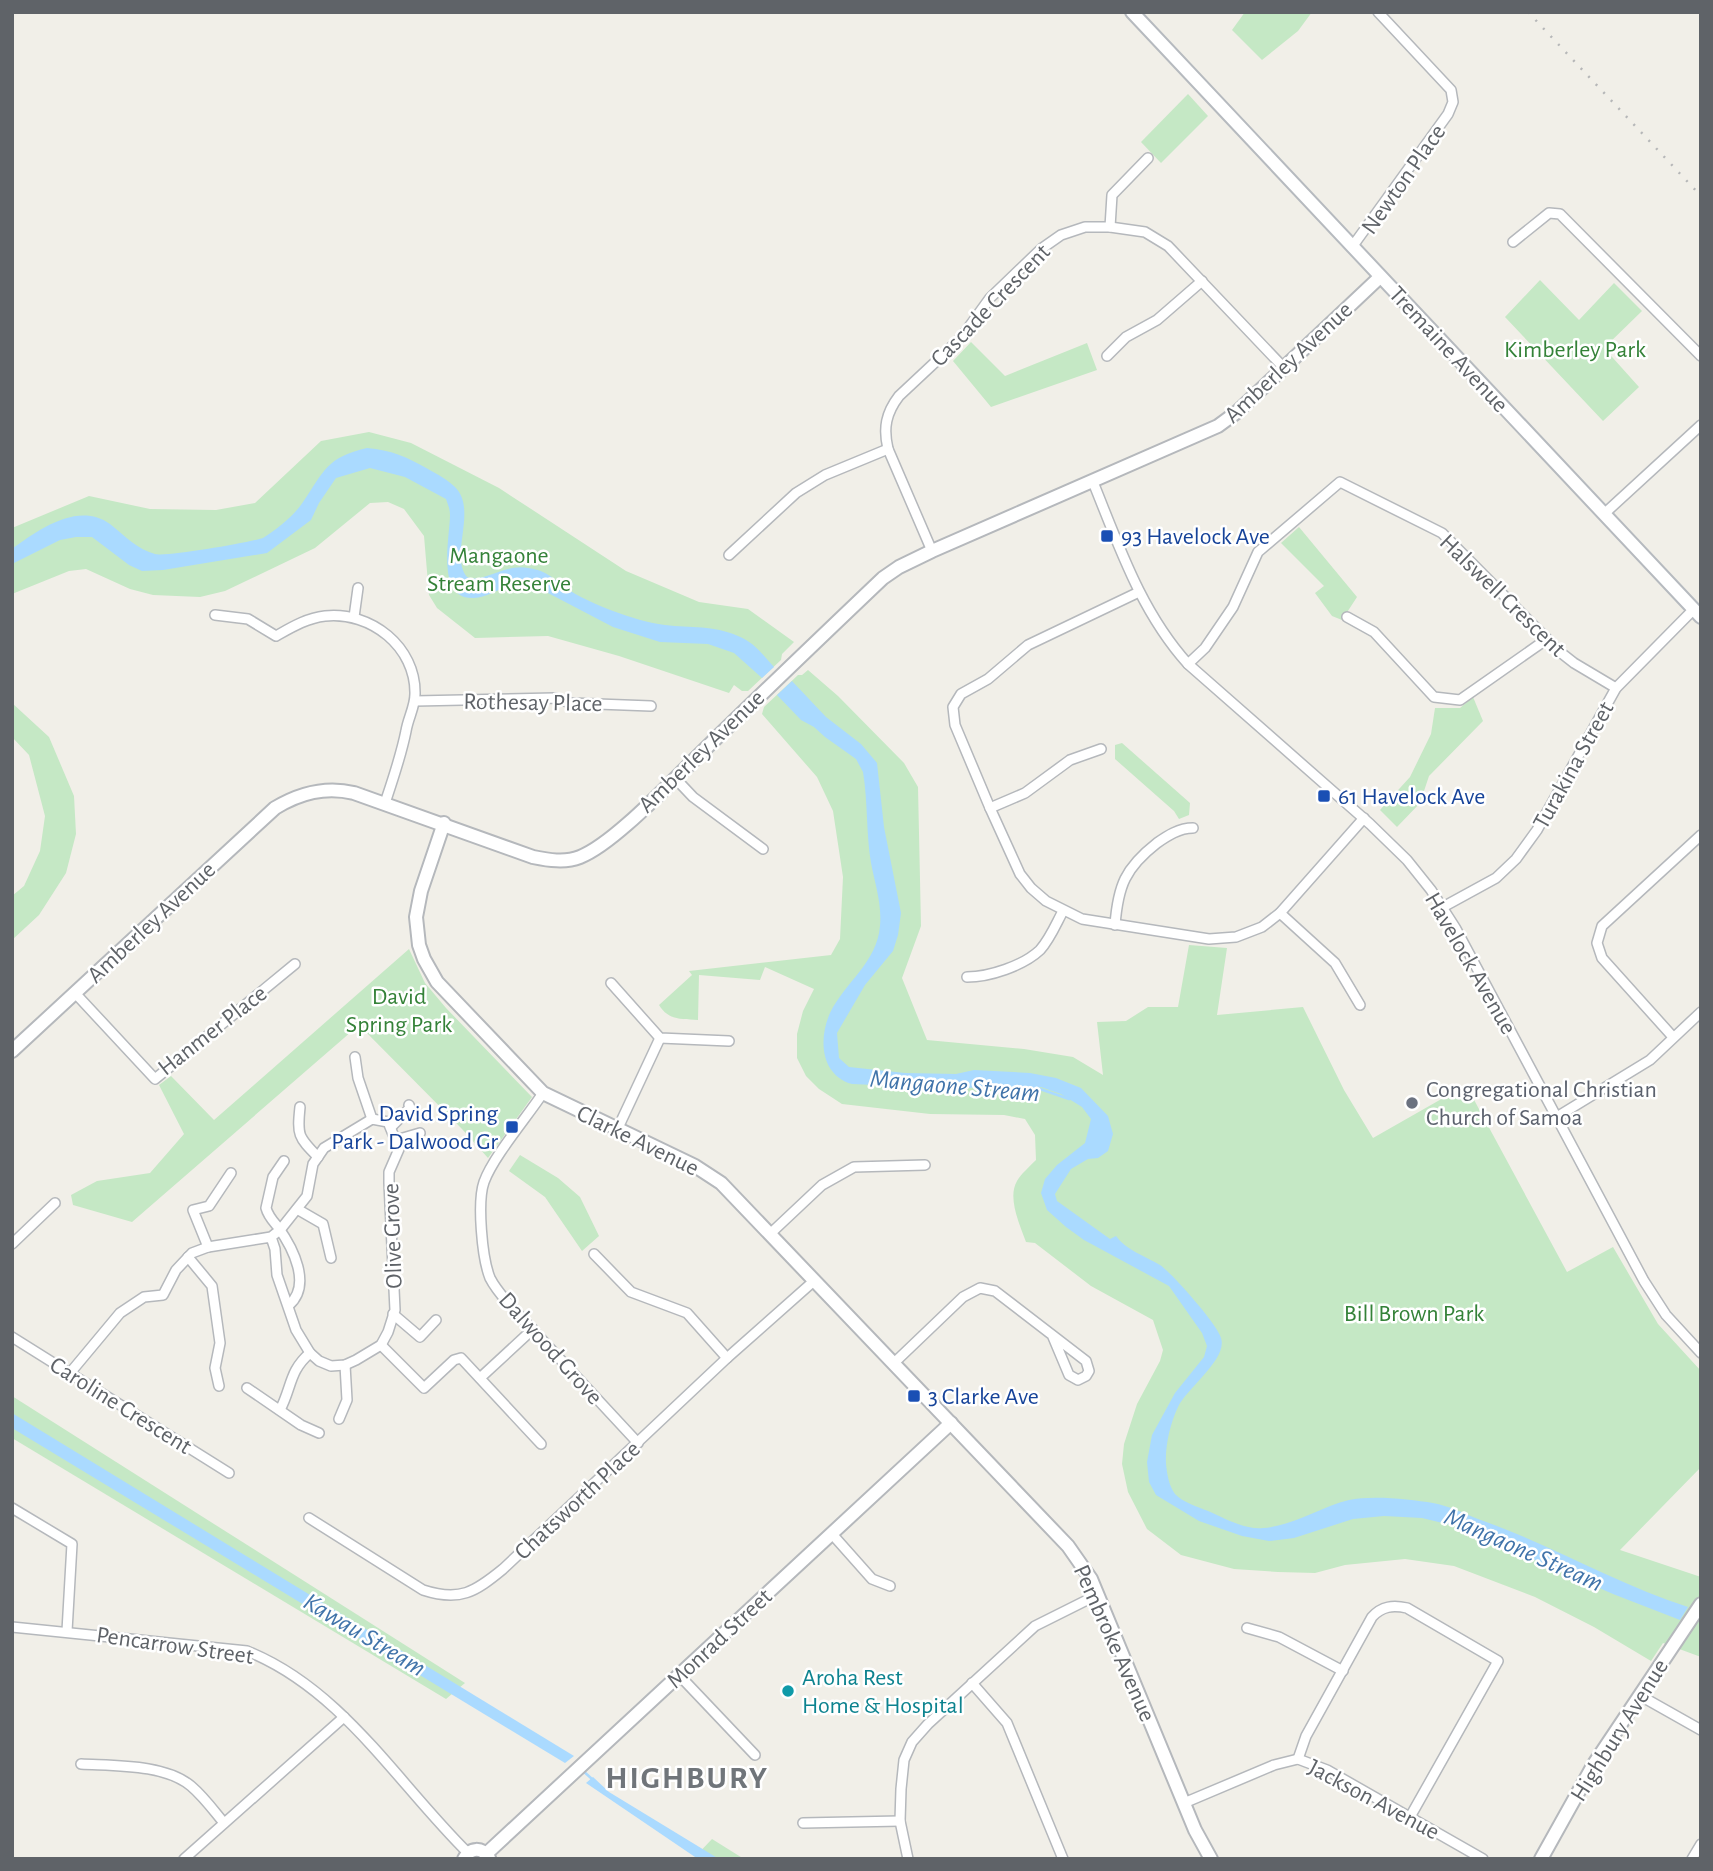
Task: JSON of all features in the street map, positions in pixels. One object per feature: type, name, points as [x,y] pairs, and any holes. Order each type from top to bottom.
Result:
[{"type":"street","name":"Tremaine Avenue","points":[[1132,12],[1697,613]]},
{"type":"street","name":"Newton Place","points":[[1352,247],[1448,114],[1453,102],[1451,90],[1378,12]]},
{"type":"street","points":[[1110,227],[1112,195],[1148,158]]},
{"type":"street","points":[[1513,242],[1549,213],[1560,214],[1701,356]]},
{"type":"street","name":"Cascade Crescent","points":[[932,551],[888,449],[885,428],[891,407],[961,338],[990,298],[1041,249],[1061,235],[1085,227],[1110,227],[1145,232],[1156,237],[1168,246],[1284,368]]},
{"type":"street","name":"Amberley Avenue","points":[[12,1051],[275,808],[298,796],[325,790],[347,791],[444,823],[533,857],[562,861],[580,857],[609,839],[883,578],[932,551],[1218,426],[1284,368],[1380,276]]},
{"type":"street","points":[[1107,356],[1126,337],[1157,320],[1202,281]]},
{"type":"street","points":[[1605,514],[1701,425]]},
{"type":"street","points":[[729,555],[796,493],[825,475],[888,449]]},
{"type":"street","name":"Havelock Avenue","points":[[1093,482],[1139,592],[1167,640],[1188,664],[1364,818],[1407,860],[1443,907],[1657,1302],[1701,1353]]},
{"type":"street","name":"Halswell Crescent","points":[[1188,664],[1205,648],[1233,607],[1258,552],[1340,482],[1442,533],[1574,663],[1616,688]]},
{"type":"street","points":[[354,617],[358,588]]},
{"type":"street","points":[[1139,592],[1028,645],[988,679],[961,694],[953,708],[955,725],[1020,874],[1045,901],[1082,919],[1209,939],[1236,937],[1262,927],[1280,913],[1364,818]]},
{"type":"street","name":"Turakina Street","points":[[1443,907],[1496,878],[1516,859],[1538,830],[1616,688],[1697,613]]},
{"type":"street","points":[[215,615],[248,619],[276,636],[297,624],[318,617],[354,617],[394,640],[411,669],[415,701],[406,730],[405,744],[385,803]]},
{"type":"street","points":[[1348,617],[1374,632],[1434,696],[1461,700],[1548,639]]},
{"type":"street","name":"Rothesay Place","points":[[415,701],[554,698],[571,703],[651,706]]},
{"type":"street","points":[[990,808],[1025,793],[1070,760],[1101,749]]},
{"type":"street","points":[[675,778],[693,797],[763,849]]},
{"type":"street","name":"Clarke Avenue","points":[[444,823],[417,905],[417,932],[424,959],[442,987],[543,1093],[695,1167],[721,1183],[951,1423]]},
{"type":"street","points":[[1115,925],[1121,884],[1127,872],[1138,859],[1162,840],[1181,830],[1192,828]]},
{"type":"street","points":[[1673,1037],[1605,962],[1597,943],[1602,926],[1701,835]]},
{"type":"street","points":[[967,977],[986,976],[1031,957],[1047,940],[1063,911]]},
{"type":"street","points":[[1280,913],[1335,963],[1360,1005]]},
{"type":"street","name":"Hanmer Place","points":[[75,993],[155,1079],[295,964]]},
{"type":"street","points":[[611,983],[660,1038],[729,1041]]},
{"type":"street","points":[[1555,1118],[1650,1060],[1701,1012]]},
{"type":"street","points":[[617,1130],[660,1038]]},
{"type":"street","points":[[355,1056],[358,1078],[372,1119]]},
{"type":"street","name":"Dalwood Grove","points":[[543,1093],[488,1174],[481,1195],[488,1272],[502,1295],[638,1443]]},
{"type":"street","points":[[391,1127],[411,1108],[409,1105]]},
{"type":"street","points":[[300,1107],[298,1135],[318,1157]]},
{"type":"street","points":[[70,1373],[120,1313],[144,1297],[163,1296],[176,1270],[188,1256],[208,1247],[271,1237],[280,1230],[307,1196],[313,1164],[324,1148],[372,1119],[388,1122],[396,1140],[420,1133]]},
{"type":"street","name":"Olive Grove","points":[[381,1345],[393,1314],[388,1183],[389,1172],[399,1149],[396,1140]]},
{"type":"street","points":[[284,1161],[273,1177],[266,1208],[292,1254],[300,1278],[299,1295],[289,1306]]},
{"type":"street","points":[[771,1233],[822,1185],[854,1167],[925,1165]]},
{"type":"street","points":[[208,1247],[193,1210],[209,1206],[231,1173]]},
{"type":"street","points":[[12,1244],[55,1203]]},
{"type":"street","points":[[298,1209],[323,1224],[331,1258]]},
{"type":"street","points":[[271,1237],[277,1275],[296,1330],[310,1353],[326,1364],[345,1365],[381,1345],[424,1388],[454,1360],[461,1358],[541,1444]]},
{"type":"street","points":[[594,1254],[631,1292],[687,1313],[727,1358]]},
{"type":"street","points":[[188,1256],[212,1286],[220,1343],[215,1368],[219,1386]]},
{"type":"street","name":"Chatsworth Place","points":[[309,1518],[423,1590],[447,1595],[470,1593],[503,1569],[727,1358],[815,1280]]},
{"type":"street","points":[[894,1363],[963,1297],[980,1288],[995,1291],[1086,1361],[1089,1371],[1086,1376],[1078,1380],[1069,1375],[1053,1336]]},
{"type":"street","points":[[393,1314],[420,1337],[436,1320]]},
{"type":"street","points":[[480,1378],[533,1329]]},
{"type":"street","name":"Caroline Crescent","points":[[12,1337],[229,1473]]},
{"type":"street","points":[[279,1410],[290,1390],[293,1371],[310,1353]]},
{"type":"street","points":[[339,1419],[347,1400],[345,1365]]},
{"type":"street","points":[[247,1388],[311,1432],[319,1433]]},
{"type":"street","name":"Monrad Street","points":[[488,1856],[586,1760],[951,1423]]},
{"type":"street","name":"Pembroke Avenue","points":[[951,1423],[1068,1546],[1085,1569],[1195,1830],[1211,1859]]},
{"type":"street","points":[[12,1508],[72,1544],[67,1631]]},
{"type":"street","points":[[832,1534],[872,1579],[890,1586]]},
{"type":"street","points":[[908,1859],[900,1821],[904,1760],[912,1742],[1035,1626],[1097,1595]]},
{"type":"street","name":"Highbury Avenue","points":[[1541,1859],[1594,1764],[1701,1604]]},
{"type":"street","points":[[1297,1759],[1306,1736],[1373,1617],[1378,1611],[1391,1606],[1407,1608],[1498,1661],[1410,1817]]},
{"type":"street","name":"Pencarrow Street","points":[[12,1627],[247,1651],[275,1662],[312,1686],[344,1717],[466,1856]]},
{"type":"street","points":[[1247,1628],[1279,1637],[1343,1671]]},
{"type":"street","points":[[679,1675],[755,1755]]},
{"type":"street","points":[[972,1683],[1007,1723],[1063,1859]]},
{"type":"street","points":[[1639,1695],[1701,1730]]},
{"type":"street","points":[[184,1859],[344,1717]]},
{"type":"street","name":"Jackson Avenue","points":[[1184,1803],[1274,1765],[1297,1759],[1326,1770],[1483,1859]]},
{"type":"street","points":[[81,1764],[144,1768],[166,1774],[190,1784],[224,1823]]},
{"type":"street","points":[[803,1823],[900,1821]]},
{"type":"street","points":[[1692,1859],[1701,1844]]},
{"type":"street","points":[[466,1856],[479,1850],[488,1856]]},
{"type":"green space","points":[[1245,12],[1312,12],[1298,31],[1262,60],[1232,30]]},
{"type":"green space","points":[[1188,94],[1208,116],[1161,163],[1141,142]]},
{"type":"green space","name":"Kimberley Park","points":[[1540,280],[1579,320],[1614,283],[1642,311],[1604,348],[1639,387],[1603,421],[1505,317]]},
{"type":"green space","points":[[971,342],[1005,376],[1087,343],[1097,370],[991,407],[953,361]]},
{"type":"green space","name":"Mangaone Stream Reserve","points":[[369,432],[411,443],[499,488],[626,571],[699,602],[748,609],[794,642],[782,654],[781,660],[748,691],[742,691],[734,685],[729,693],[619,656],[548,636],[475,638],[437,608],[429,595],[424,536],[404,509],[388,502],[370,503],[315,548],[225,591],[200,597],[153,595],[130,589],[86,569],[69,571],[12,594],[12,528],[89,496],[150,509],[216,510],[255,503],[321,441]]},
{"type":"green space","points":[[1299,527],[1357,597],[1342,620],[1332,616],[1315,593],[1324,586],[1281,543]]},
{"type":"green space","name":"Bill Brown Park","points":[[808,670],[838,696],[904,763],[918,787],[921,926],[902,978],[927,1040],[1024,1049],[1073,1057],[1103,1075],[1097,1022],[1126,1021],[1148,1007],[1178,1007],[1189,945],[1227,948],[1217,1015],[1303,1007],[1344,1090],[1373,1138],[1466,1085],[1567,1272],[1613,1247],[1658,1324],[1701,1371],[1701,1467],[1620,1550],[1701,1577],[1701,1657],[1663,1643],[1651,1661],[1594,1627],[1535,1597],[1454,1566],[1405,1559],[1345,1565],[1315,1573],[1278,1572],[1234,1569],[1181,1555],[1147,1529],[1128,1492],[1122,1464],[1124,1444],[1137,1404],[1163,1350],[1153,1320],[1091,1286],[1035,1243],[1026,1242],[1013,1195],[1017,1181],[1036,1160],[1035,1135],[1025,1119],[1004,1115],[930,1114],[842,1104],[819,1089],[806,1076],[797,1058],[797,1034],[803,1011],[814,989],[765,967],[760,980],[699,975],[698,1020],[666,1014],[659,1005],[692,975],[689,971],[831,955],[840,939],[843,877],[833,811],[817,777],[762,714],[764,707],[798,675]]},
{"type":"green space","points":[[1473,697],[1483,721],[1429,776],[1420,803],[1397,827],[1380,810],[1410,777],[1431,734],[1435,708],[1460,708]]},
{"type":"green space","points":[[12,703],[49,737],[74,796],[76,834],[66,873],[39,915],[12,940],[12,896],[24,886],[40,851],[45,816],[29,755],[12,737]]},
{"type":"green space","points":[[1122,743],[1190,803],[1189,815],[1179,819],[1174,811],[1115,759],[1115,745]]},
{"type":"green space","name":"David Spring Park","points":[[409,949],[425,983],[532,1097],[488,1158],[359,1025],[132,1222],[73,1205],[71,1195],[97,1181],[150,1173],[184,1134],[159,1085],[171,1076],[214,1120]]},
{"type":"green space","points":[[520,1155],[558,1178],[580,1197],[599,1236],[582,1251],[545,1197],[509,1171]]},
{"type":"green space","points":[[12,1396],[465,1683],[446,1699],[12,1438]]},
{"type":"green space","points":[[712,1839],[744,1859],[693,1859]]},
{"type":"water","points":[[367,448],[384,450],[406,458],[439,475],[455,487],[464,508],[461,557],[462,568],[467,577],[480,578],[519,567],[540,571],[570,591],[626,615],[658,624],[729,632],[754,645],[774,667],[762,678],[734,653],[708,644],[660,642],[613,627],[525,581],[480,597],[462,596],[454,589],[447,566],[450,515],[446,499],[405,477],[370,468],[336,478],[311,520],[267,553],[142,571],[129,565],[92,537],[76,537],[60,540],[12,564],[12,549],[46,527],[72,517],[98,518],[155,554],[190,552],[263,538],[295,512],[328,467],[343,456]]},
{"type":"water","points":[[792,681],[826,717],[861,744],[877,763],[884,827],[901,913],[893,951],[865,985],[837,1033],[839,1058],[849,1067],[905,1073],[956,1074],[974,1070],[1030,1073],[1056,1078],[1081,1088],[1108,1116],[1113,1134],[1108,1151],[1071,1169],[1055,1194],[1057,1201],[1110,1239],[1116,1236],[1130,1249],[1166,1270],[1203,1311],[1221,1338],[1222,1346],[1213,1364],[1183,1399],[1170,1428],[1166,1464],[1175,1494],[1186,1502],[1228,1520],[1256,1528],[1285,1524],[1349,1500],[1391,1498],[1439,1504],[1505,1529],[1635,1587],[1688,1607],[1680,1620],[1459,1527],[1422,1518],[1384,1516],[1353,1519],[1294,1538],[1269,1541],[1242,1536],[1199,1521],[1156,1495],[1149,1482],[1147,1462],[1152,1435],[1175,1393],[1204,1357],[1207,1346],[1202,1333],[1169,1286],[1084,1240],[1047,1210],[1041,1193],[1045,1179],[1057,1165],[1085,1143],[1091,1119],[1082,1107],[1061,1094],[1041,1087],[945,1088],[852,1084],[834,1073],[828,1065],[824,1045],[826,1023],[836,1002],[873,951],[878,939],[880,910],[869,852],[863,772],[856,759],[801,720],[777,695]]},
{"type":"water","points":[[12,1413],[574,1756],[565,1763],[12,1428]]},
{"type":"water","points":[[593,1777],[609,1792],[719,1859],[698,1859],[586,1783]]},
{"type":"waterway","name":"Mangaone Stream","points":[[1025,1087],[1037,1088],[1069,1099]]},
{"type":"waterway","name":"Kawau Stream","points":[[581,1769],[592,1779]]},
{"type":"railway","points":[[1528,12],[1701,196]]},
{"type":"place","name":"93 Havelock Ave","points":[[1107,536]]},
{"type":"place","name":"61 Havelock Ave","points":[[1324,796]]},
{"type":"place","name":"Congregational Christian Church of Samoa","points":[[1412,1103]]},
{"type":"place","name":"David Spring Park - Dalwood Gr","points":[[512,1127]]},
{"type":"place","name":"3 Clarke Ave","points":[[914,1396]]},
{"type":"place","name":"Aroha Rest Home & Hospital","points":[[788,1691]]},
{"type":"district","name":"HIGHBURY","points":[[687,1777]]}]
